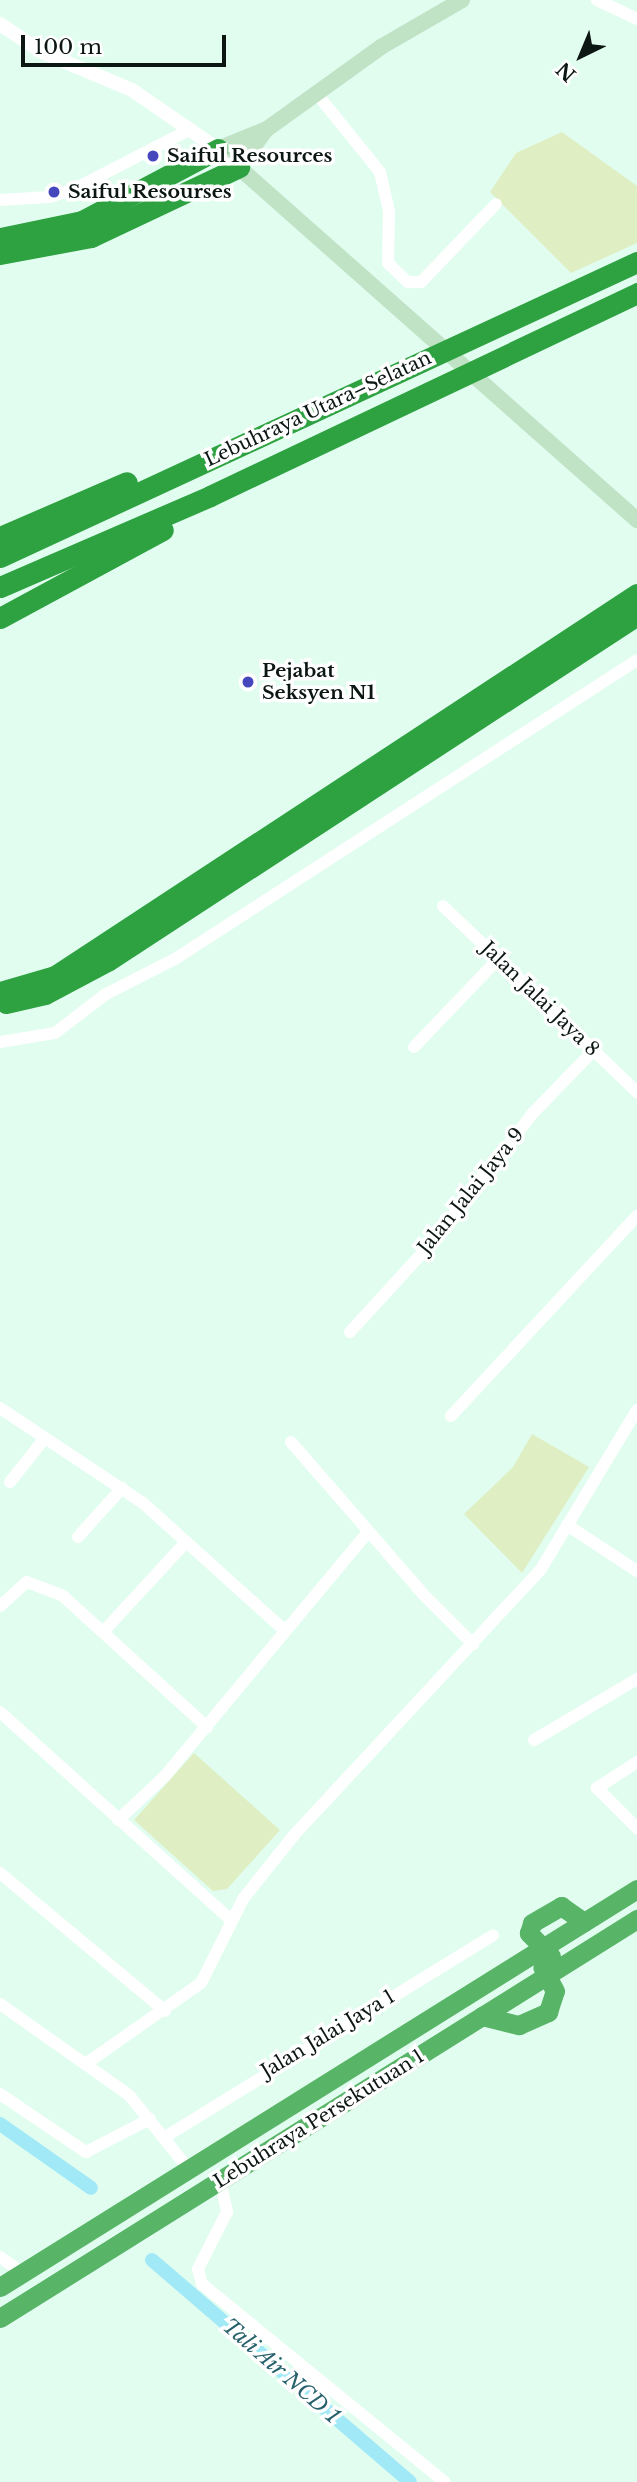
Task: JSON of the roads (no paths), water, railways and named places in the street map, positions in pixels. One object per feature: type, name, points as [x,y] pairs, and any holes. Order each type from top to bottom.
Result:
[{"type":"highway","points":[[0,238],[82,221],[218,149]]},
{"type":"highway","points":[[0,254],[91,237],[239,167]]},
{"type":"highway","name":"Lebuhraya Utara–Selatan","points":[[0,557],[637,262]]},
{"type":"highway","name":"Lebuhraya Utara–Selatan","points":[[0,587],[210,496],[637,293]]},
{"type":"highway","points":[[0,537],[169,464],[316,410]]},
{"type":"highway","points":[[0,618],[183,520],[210,496]]},
{"type":"highway","points":[[0,992],[55,975],[637,594]]},
{"type":"highway","points":[[0,1004],[45,994],[109,960],[637,615]]},
{"type":"highway","name":"Lebuhraya Persekutuan 1","points":[[0,2287],[637,1889]]},
{"type":"highway","points":[[482,2016],[510,2025],[542,2016],[554,2000],[555,1970],[537,1953],[529,1933],[539,1916],[561,1906],[584,1922]]},
{"type":"highway","name":"Lebuhraya Persekutuan 1","points":[[0,2318],[637,1919]]},
{"type":"main road","points":[[462,0],[382,47],[267,129],[218,149],[637,520]]},
{"type":"main road","points":[[239,167],[267,129]]},
{"type":"street","points":[[597,0],[637,19]]},
{"type":"street","points":[[0,24],[41,52],[132,90],[218,149]]},
{"type":"street","points":[[317,94],[380,172],[389,211],[388,263],[408,282],[421,282],[496,204]]},
{"type":"street","points":[[0,201],[49,197],[72,190],[191,129]]},
{"type":"street","points":[[0,1042],[55,1033],[106,994],[186,953],[637,660]]},
{"type":"street","name":"Jalan Jalai Jaya 8","points":[[443,906],[637,1092]]},
{"type":"street","points":[[414,1047],[498,959]]},
{"type":"street","name":"Jalan Jalai Jaya 9","points":[[350,1332],[428,1247],[533,1112],[594,1051]]},
{"type":"street","points":[[451,1416],[637,1216]]},
{"type":"street","points":[[0,1408],[122,1488],[283,1629]]},
{"type":"street","points":[[87,2063],[201,1983],[231,1920],[255,1884],[331,1793],[541,1569],[635,1417]]},
{"type":"street","points":[[10,1482],[45,1438]]},
{"type":"street","points":[[291,1442],[368,1532],[473,1644]]},
{"type":"street","points":[[78,1537],[122,1488]]},
{"type":"street","points":[[567,1525],[637,1571]]},
{"type":"street","points":[[118,1820],[164,1777],[207,1727],[283,1629],[368,1532]]},
{"type":"street","points":[[103,1632],[186,1542]]},
{"type":"street","points":[[0,1606],[21,1585],[35,1583],[63,1595],[207,1727]]},
{"type":"street","points":[[534,1740],[637,1679]]},
{"type":"street","points":[[0,1712],[231,1920]]},
{"type":"street","points":[[637,1762],[597,1788],[637,1828]]},
{"type":"street","points":[[0,1873],[164,2011]]},
{"type":"street","name":"Jalan Jalai Jaya 1","points":[[165,2137],[493,1935]]},
{"type":"street","points":[[0,2004],[129,2095],[188,2168]]},
{"type":"street","points":[[0,2094],[86,2152],[150,2119]]},
{"type":"street","points":[[220,2181],[226,2212],[198,2269],[199,2281],[445,2482]]},
{"type":"street","points":[[0,2257],[23,2273]]},
{"type":"waterway","points":[[0,2124],[91,2188]]},
{"type":"waterway","name":"Tali Air NCD 1","points":[[152,2260],[410,2482]]},
{"type":"place","name":"Saiful Resources","points":[[153,156]]},
{"type":"place","name":"Saiful Resourses","points":[[54,192]]},
{"type":"place","name":"Pejabat Seksyen N1","points":[[248,682]]}]
